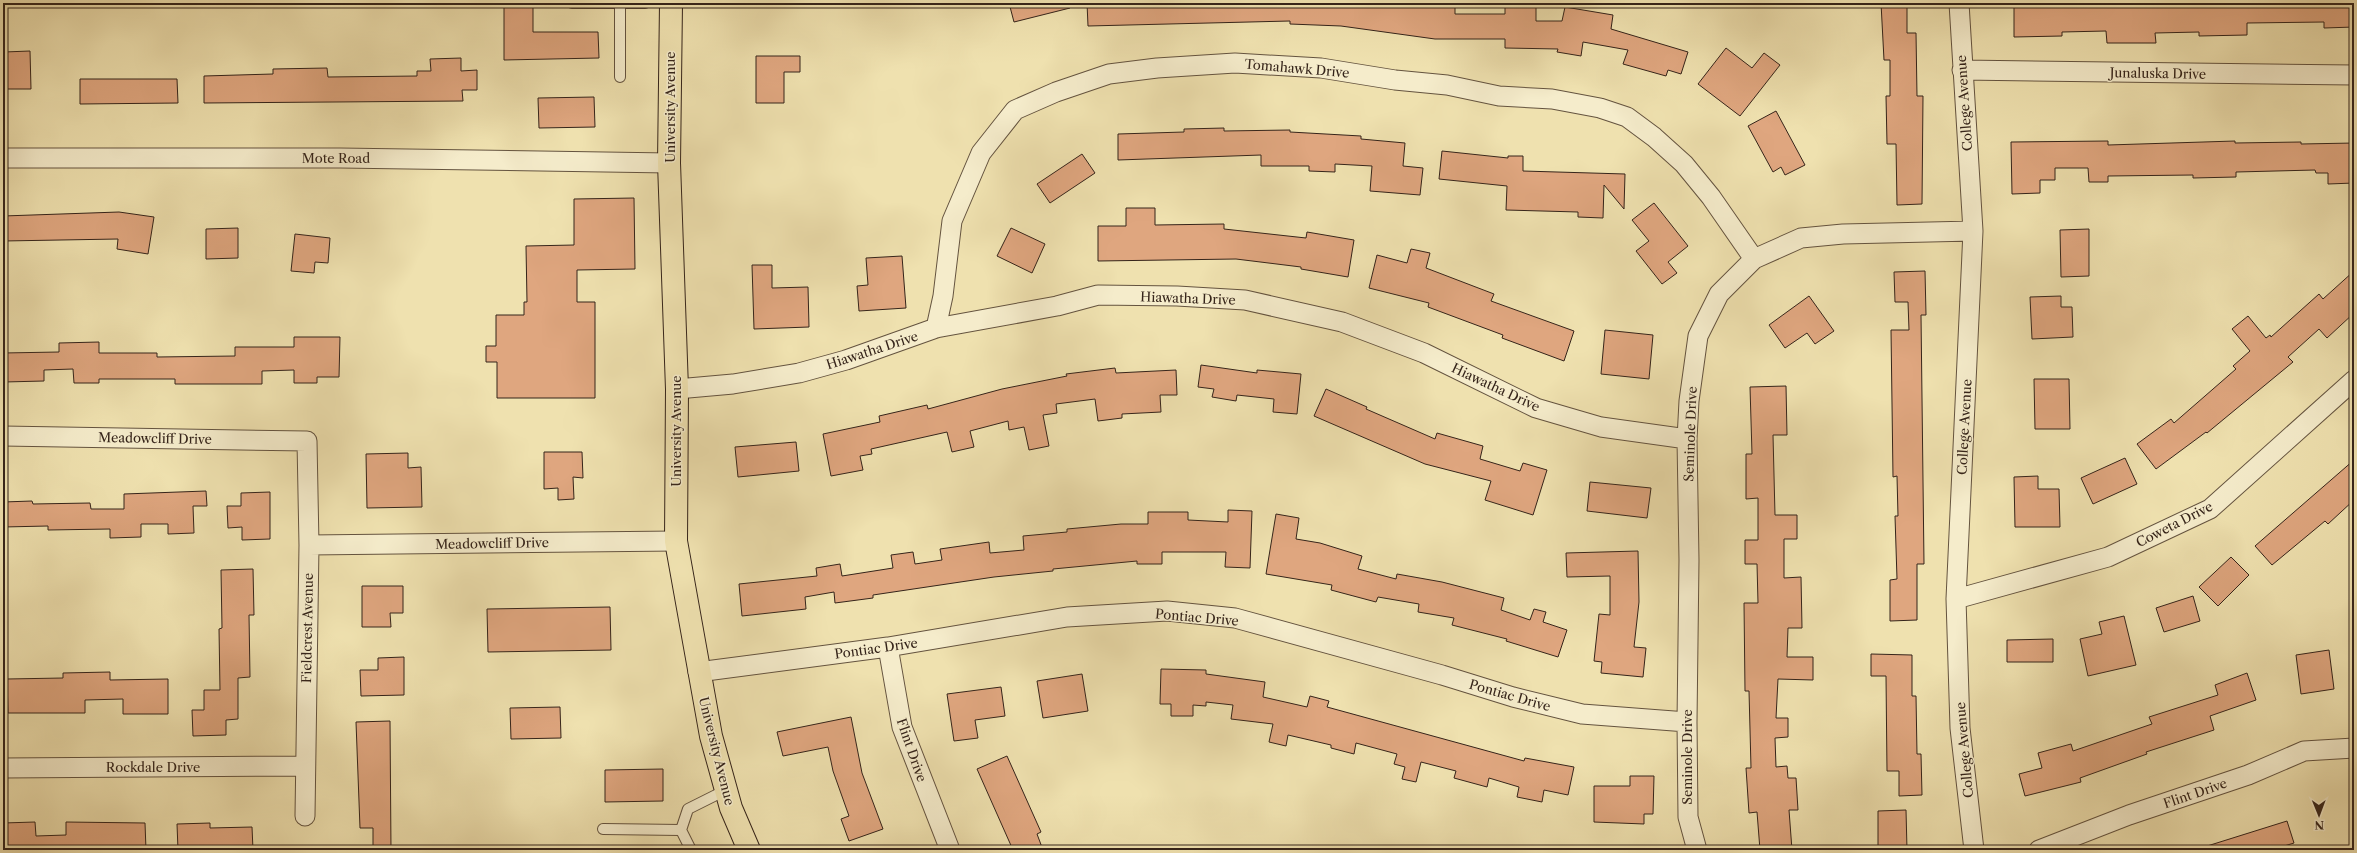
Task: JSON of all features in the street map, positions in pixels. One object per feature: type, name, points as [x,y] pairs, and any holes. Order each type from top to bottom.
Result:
[{"type":"main road","name":"University Avenue","points":[[671,3],[669,163],[676,389],[676,541],[698,672],[711,736],[726,790],[749,850]]},
{"type":"street","name":"College Avenue","points":[[1959,3],[1973,231],[1956,599],[1960,728],[1974,850]]},
{"type":"street","name":"Tomahawk Drive","points":[[936,328],[943,296],[952,221],[981,153],[1015,110],[1056,92],[1109,74],[1157,68],[1235,63],[1320,68],[1396,80],[1447,85],[1499,96],[1552,99],[1600,108],[1627,117],[1654,137],[1684,164],[1711,197],[1754,259]]},
{"type":"street","name":"Junaluska Drive","points":[[1962,70],[2354,75]]},
{"type":"street","name":"Mote Road","points":[[3,158],[340,158],[669,163]]},
{"type":"street","name":"Seminole Drive","points":[[1697,850],[1688,817],[1687,722],[1689,560],[1687,439],[1689,402],[1698,336],[1719,294],[1754,259],[1801,238],[1843,234],[1973,231]]},
{"type":"street","name":"Hiawatha Drive","points":[[676,389],[733,384],[799,373],[846,360],[936,328],[1057,306],[1098,295],[1245,300],[1342,322],[1424,353],[1536,408],[1601,427],[1687,439]]},
{"type":"street","name":"Coweta Drive","points":[[1956,599],[2108,557],[2210,509],[2354,380]]},
{"type":"street","name":"Meadowcliff Drive","points":[[3,436],[307,441]]},
{"type":"street","name":"Fieldcrest Avenue","points":[[305,816],[304,766],[309,545],[307,441]]},
{"type":"street","name":"Meadowcliff Drive","points":[[309,545],[676,541]]},
{"type":"street","name":"Pontiac Drive","points":[[698,672],[888,647],[1067,617],[1174,612],[1235,618],[1513,697],[1582,714],[1687,722]]},
{"type":"street","name":"Flint Drive","points":[[888,647],[902,727],[950,850]]},
{"type":"street","name":"Flint Drive","points":[[2038,850],[2129,815],[2248,775],[2304,751],[2354,748]]},
{"type":"street","name":"Rockdale Drive","points":[[3,768],[304,766]]},
{"type":"lane","points":[[572,3],[645,3]]},
{"type":"lane","points":[[620,4],[620,77]]},
{"type":"lane","points":[[691,850],[681,830],[688,809],[726,790]]},
{"type":"lane","points":[[603,829],[681,830]]},
{"type":"building","points":[[504,3],[533,3],[533,32],[598,32],[599,58],[504,60]]},
{"type":"building","points":[[1009,3],[1070,3],[1070,8],[1014,22]]},
{"type":"building","points":[[1087,3],[1455,3],[1455,14],[1505,14],[1505,7],[1536,7],[1536,21],[1562,21],[1565,7],[1613,15],[1611,29],[1688,52],[1681,74],[1668,70],[1666,76],[1623,64],[1628,50],[1583,42],[1581,56],[1557,52],[1558,49],[1505,48],[1505,39],[1435,39],[1341,26],[1290,24],[1290,21],[1088,26]]},
{"type":"building","points":[[1881,3],[1907,3],[1907,33],[1916,33],[1917,96],[1923,96],[1922,204],[1897,205],[1896,144],[1887,144],[1886,96],[1890,96],[1890,60],[1884,60]]},
{"type":"building","points":[[2037,3],[2062,3],[2062,6],[2087,6],[2087,3],[2120,3],[2120,6],[2168,3],[2168,7],[2199,6],[2199,3],[2354,3],[2354,27],[2324,28],[2324,22],[2247,23],[2247,35],[2199,36],[2199,32],[2155,33],[2156,43],[2107,43],[2106,31],[2062,32],[2062,36],[2014,37],[2014,7],[2037,6]]},
{"type":"building","points":[[1726,48],[1752,68],[1764,53],[1780,65],[1740,116],[1698,84]]},
{"type":"building","points":[[30,51],[31,89],[5,89],[4,52]]},
{"type":"building","points":[[756,56],[800,56],[800,72],[784,72],[784,103],[756,103]]},
{"type":"building","points":[[461,58],[461,71],[477,70],[477,90],[462,90],[463,101],[204,103],[204,76],[273,74],[273,69],[327,68],[328,77],[417,76],[417,71],[431,71],[430,59]]},
{"type":"building","points":[[80,79],[177,79],[178,103],[80,104]]},
{"type":"building","points":[[594,97],[595,127],[539,128],[538,98]]},
{"type":"building","points":[[1776,111],[1805,165],[1785,175],[1781,167],[1773,172],[1748,126]]},
{"type":"building","points":[[1224,128],[1224,131],[1290,130],[1290,132],[1361,136],[1361,139],[1405,143],[1403,166],[1423,168],[1420,195],[1370,191],[1372,166],[1335,164],[1335,172],[1309,171],[1309,166],[1261,166],[1261,155],[1118,160],[1118,134],[1184,132],[1184,129]]},
{"type":"building","points":[[2108,141],[2108,145],[2235,141],[2235,143],[2354,143],[2354,183],[2328,184],[2328,173],[2316,173],[2315,170],[2236,172],[2236,177],[2193,178],[2193,175],[2108,176],[2108,182],[2089,182],[2088,168],[2055,168],[2055,180],[2040,180],[2040,193],[2012,194],[2011,142]]},
{"type":"building","points":[[1442,151],[1508,158],[1508,156],[1523,156],[1523,171],[1625,174],[1624,209],[1604,185],[1603,218],[1578,217],[1578,212],[1506,210],[1507,186],[1439,179]]},
{"type":"building","points":[[1082,154],[1095,173],[1050,203],[1037,184]]},
{"type":"building","points":[[634,198],[635,269],[577,270],[577,302],[595,302],[595,398],[497,398],[497,362],[486,362],[486,346],[496,346],[496,315],[524,315],[524,302],[527,302],[526,246],[574,245],[574,199]]},
{"type":"building","points":[[1654,203],[1688,246],[1668,262],[1677,273],[1662,284],[1636,251],[1649,241],[1632,220]]},
{"type":"building","points":[[1126,208],[1155,208],[1155,225],[1224,224],[1224,229],[1306,238],[1307,232],[1354,240],[1348,277],[1301,269],[1301,267],[1236,259],[1098,261],[1098,226],[1126,226]]},
{"type":"building","points":[[119,212],[154,217],[148,254],[117,249],[118,239],[3,241],[3,216]]},
{"type":"building","points":[[238,228],[238,258],[206,259],[206,229]]},
{"type":"building","points":[[1011,228],[1045,244],[1032,273],[997,256]]},
{"type":"building","points":[[2089,229],[2089,276],[2061,277],[2060,230]]},
{"type":"building","points":[[295,234],[330,238],[328,263],[315,262],[314,273],[291,271]]},
{"type":"building","points":[[1411,249],[1430,253],[1426,268],[1494,294],[1491,301],[1574,331],[1564,361],[1502,338],[1503,335],[1428,307],[1429,303],[1369,288],[1377,255],[1407,263]]},
{"type":"building","points":[[902,256],[906,308],[859,311],[857,286],[868,285],[866,258]]},
{"type":"building","points":[[752,265],[772,265],[772,288],[808,287],[809,327],[754,329]]},
{"type":"building","points":[[1925,271],[1926,315],[1921,315],[1924,564],[1917,564],[1917,620],[1890,621],[1890,580],[1897,579],[1895,516],[1898,516],[1897,476],[1893,477],[1891,330],[1909,330],[1908,302],[1895,302],[1894,272]]},
{"type":"building","points":[[2354,271],[2354,313],[2327,338],[2319,329],[2288,357],[2293,362],[2207,433],[2206,432],[2156,469],[2137,444],[2171,419],[2174,423],[2236,369],[2233,366],[2250,351],[2232,329],[2248,316],[2266,338],[2270,335],[2271,337],[2319,294],[2323,299]]},
{"type":"building","points":[[1809,296],[1834,331],[1815,344],[1807,333],[1785,348],[1769,325]]},
{"type":"building","points":[[2061,296],[2061,307],[2072,307],[2073,337],[2032,339],[2030,297]]},
{"type":"building","points":[[1605,330],[1653,335],[1649,379],[1601,374]]},
{"type":"building","points":[[294,337],[340,337],[339,377],[317,377],[317,383],[294,383],[294,370],[262,371],[262,384],[175,384],[175,379],[99,379],[99,383],[74,383],[73,369],[44,370],[44,381],[4,382],[3,353],[59,352],[59,343],[99,342],[99,353],[157,353],[157,357],[235,356],[235,347],[294,347]]},
{"type":"building","points":[[1201,365],[1257,373],[1257,370],[1301,374],[1297,414],[1273,412],[1274,399],[1237,395],[1236,401],[1212,397],[1214,389],[1198,387]]},
{"type":"building","points":[[1115,368],[1116,373],[1176,370],[1177,395],[1160,395],[1161,412],[1122,414],[1122,418],[1098,421],[1095,399],[1056,404],[1057,413],[1043,415],[1049,446],[1029,450],[1024,427],[1009,430],[1008,421],[970,431],[974,447],[952,452],[947,432],[871,449],[872,454],[860,456],[863,470],[831,476],[823,434],[880,422],[879,416],[927,405],[928,409],[1002,389],[1067,376],[1066,374]]},
{"type":"building","points":[[2034,379],[2069,379],[2070,429],[2035,429]]},
{"type":"building","points":[[1786,386],[1787,435],[1773,435],[1775,515],[1797,515],[1797,539],[1784,539],[1784,578],[1801,577],[1802,628],[1788,628],[1787,657],[1813,657],[1813,680],[1778,679],[1776,718],[1788,718],[1788,737],[1775,738],[1776,767],[1787,766],[1788,778],[1796,778],[1798,810],[1789,810],[1792,850],[1760,850],[1757,812],[1749,813],[1746,768],[1751,768],[1749,691],[1745,691],[1744,603],[1758,603],[1757,564],[1745,564],[1745,540],[1758,540],[1758,498],[1746,499],[1746,454],[1752,454],[1750,387]]},
{"type":"building","points":[[1326,389],[1367,407],[1366,409],[1435,439],[1437,433],[1483,446],[1480,459],[1520,471],[1523,463],[1547,470],[1533,515],[1485,500],[1491,481],[1425,464],[1314,416]]},
{"type":"building","points":[[796,442],[799,471],[738,477],[735,447]]},
{"type":"building","points":[[544,452],[582,452],[583,478],[573,477],[574,499],[558,500],[558,488],[544,489]]},
{"type":"building","points":[[408,453],[408,468],[421,467],[422,507],[367,508],[366,454]]},
{"type":"building","points":[[2125,458],[2137,484],[2093,504],[2081,478]]},
{"type":"building","points":[[2354,460],[2354,500],[2328,524],[2325,521],[2272,565],[2255,546]]},
{"type":"building","points":[[2038,476],[2038,489],[2059,489],[2060,527],[2015,527],[2014,477]]},
{"type":"building","points":[[1590,482],[1651,488],[1647,518],[1587,511]]},
{"type":"building","points":[[206,491],[207,506],[193,506],[194,533],[168,534],[168,524],[141,524],[141,537],[110,538],[110,529],[48,530],[48,526],[3,527],[3,502],[32,501],[33,504],[90,503],[91,509],[124,509],[124,494]]},
{"type":"building","points":[[270,492],[270,539],[242,540],[242,527],[228,528],[227,506],[241,506],[241,493]]},
{"type":"building","points":[[1228,510],[1252,511],[1250,568],[1225,567],[1226,552],[1162,552],[1162,564],[1137,564],[1137,561],[1053,569],[1053,571],[994,577],[873,595],[873,598],[835,603],[834,592],[805,597],[806,609],[742,616],[739,584],[817,576],[816,568],[840,564],[842,576],[893,568],[891,555],[913,552],[915,564],[942,560],[940,549],[989,542],[990,553],[1024,550],[1023,536],[1067,532],[1067,529],[1121,524],[1148,524],[1148,512],[1188,512],[1188,520],[1228,522]]},
{"type":"building","points":[[1276,514],[1299,518],[1296,539],[1320,543],[1362,556],[1358,569],[1396,579],[1397,574],[1442,582],[1504,598],[1501,610],[1530,620],[1534,609],[1546,612],[1543,622],[1567,630],[1558,657],[1506,641],[1507,639],[1452,625],[1454,618],[1418,612],[1419,604],[1378,597],[1376,602],[1331,590],[1332,585],[1266,574]]},
{"type":"building","points":[[1638,551],[1639,602],[1634,647],[1646,648],[1643,677],[1601,673],[1602,662],[1594,661],[1599,614],[1610,615],[1610,576],[1567,577],[1566,553]]},
{"type":"building","points":[[2231,557],[2249,575],[2218,606],[2199,587]]},
{"type":"building","points":[[253,569],[254,615],[249,615],[250,677],[238,678],[238,719],[226,720],[226,735],[193,736],[192,710],[204,710],[204,690],[220,690],[219,629],[222,628],[221,570]]},
{"type":"building","points":[[362,586],[403,586],[403,613],[390,613],[391,627],[362,627]]},
{"type":"building","points":[[2193,596],[2200,621],[2164,632],[2156,608]]},
{"type":"building","points":[[610,607],[611,650],[488,652],[487,609]]},
{"type":"building","points":[[2124,616],[2136,665],[2088,676],[2080,639],[2102,634],[2099,622]]},
{"type":"building","points":[[2053,639],[2053,662],[2007,662],[2007,640]]},
{"type":"building","points":[[2329,650],[2334,689],[2301,694],[2296,655]]},
{"type":"building","points":[[1871,654],[1912,655],[1912,696],[1916,696],[1917,754],[1921,754],[1922,795],[1899,796],[1899,771],[1887,771],[1886,676],[1871,676]]},
{"type":"building","points":[[404,657],[404,695],[361,696],[360,670],[378,670],[378,658]]},
{"type":"building","points":[[1161,669],[1206,670],[1206,674],[1265,682],[1263,697],[1307,707],[1310,696],[1329,701],[1327,707],[1524,761],[1525,758],[1574,767],[1568,795],[1544,790],[1542,802],[1517,797],[1519,787],[1489,778],[1487,787],[1454,778],[1456,771],[1421,762],[1416,782],[1402,779],[1405,767],[1394,764],[1397,754],[1356,743],[1354,754],[1331,748],[1331,745],[1288,735],[1286,746],[1269,742],[1273,724],[1231,719],[1233,705],[1206,702],[1206,706],[1193,705],[1193,716],[1171,716],[1171,704],[1160,704]]},
{"type":"building","points":[[110,672],[110,680],[168,679],[168,714],[123,714],[123,699],[85,700],[85,713],[8,713],[7,679],[63,678],[63,673]]},
{"type":"building","points":[[2247,673],[2256,700],[2210,716],[2214,730],[2146,752],[2147,754],[2080,778],[2081,782],[2025,796],[2019,774],[2042,768],[2038,753],[2071,744],[2073,751],[2152,724],[2149,717],[2218,695],[2215,685]]},
{"type":"building","points":[[1082,674],[1088,711],[1043,718],[1037,681]]},
{"type":"building","points":[[1001,687],[1005,716],[975,720],[978,738],[954,741],[947,694]]},
{"type":"building","points":[[560,707],[561,738],[511,739],[510,708]]},
{"type":"building","points":[[851,717],[862,773],[883,829],[849,841],[841,819],[849,816],[833,771],[828,747],[783,756],[777,732]]},
{"type":"building","points":[[390,721],[391,850],[373,850],[373,828],[360,828],[356,722]]},
{"type":"building","points":[[1007,756],[1041,832],[1037,834],[1043,850],[1013,850],[977,769]]},
{"type":"building","points":[[663,769],[663,801],[605,802],[605,770]]},
{"type":"building","points":[[1630,776],[1654,776],[1653,814],[1644,814],[1644,824],[1594,822],[1594,786],[1630,786]]},
{"type":"building","points":[[1906,810],[1907,850],[1878,850],[1878,811]]},
{"type":"building","points":[[2287,821],[2294,843],[2281,847],[2282,850],[2204,850],[2204,847]]},
{"type":"building","points":[[35,822],[36,836],[66,835],[66,822],[145,823],[146,850],[3,850],[3,823]]},
{"type":"building","points":[[210,823],[210,828],[252,827],[253,850],[178,850],[177,824]]}]
